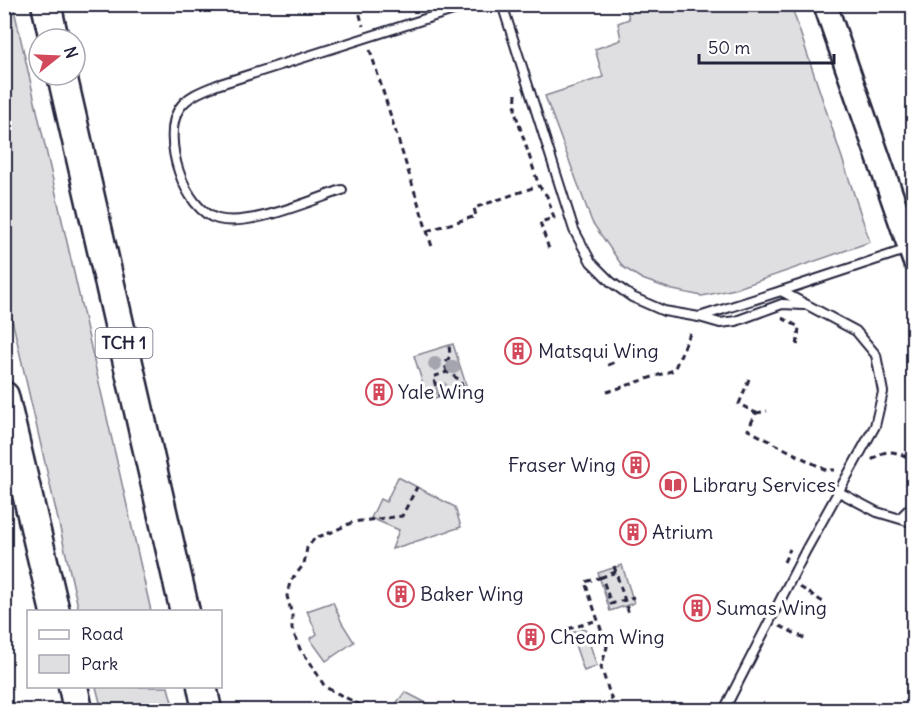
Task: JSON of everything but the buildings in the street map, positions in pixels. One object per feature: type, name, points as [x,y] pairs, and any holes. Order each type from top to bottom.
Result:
[{"type":"highway","points":[[46,4],[51,27]]},
{"type":"highway","name":"TCH 1","points":[[65,87],[185,610]]},
{"type":"highway","points":[[4,396],[55,610]]},
{"type":"highway","points":[[73,688],[78,711]]},
{"type":"highway","points":[[202,688],[207,711]]},
{"type":"main road","points":[[825,4],[911,254]]},
{"type":"lane","points":[[342,190],[255,219],[234,221],[218,219],[202,213],[187,193],[173,149],[173,129],[179,109],[196,93],[472,4]]},
{"type":"lane","points":[[502,4],[574,230],[591,262],[611,282],[650,306],[720,323],[736,321],[782,304],[808,305]]},
{"type":"lane","points":[[699,317],[911,254]]},
{"type":"lane","points":[[724,711],[837,491],[874,426],[884,392],[876,355],[856,331],[781,291]]},
{"type":"lane","points":[[837,491],[877,512],[914,522]]},
{"type":"lane","points":[[901,518],[914,504]]},
{"type":"path","points":[[357,4],[433,250]]},
{"type":"path","points":[[517,88],[515,112],[539,186],[548,196],[554,218],[540,222],[549,249]]},
{"type":"path","points":[[427,231],[476,216],[474,208],[539,186]]},
{"type":"path","points":[[776,318],[782,318],[799,327],[797,348]]},
{"type":"path","points":[[607,392],[674,370],[692,329],[702,329]]},
{"type":"path","points":[[449,345],[450,356],[445,364],[447,372],[460,380],[463,389]]},
{"type":"path","points":[[608,364],[616,362]]},
{"type":"path","points":[[439,396],[433,377],[447,372]]},
{"type":"path","points":[[749,379],[739,404],[756,413],[767,411]]},
{"type":"path","points":[[756,413],[748,430],[826,470],[835,470]]},
{"type":"path","points":[[870,462],[885,452],[904,454],[914,461]]},
{"type":"path","points":[[370,711],[324,687],[300,649],[292,629],[292,615],[287,596],[290,582],[304,564],[307,548],[315,538],[353,522],[402,516],[417,487]]},
{"type":"path","points":[[614,566],[629,614]]},
{"type":"path","points":[[615,711],[601,667],[607,648],[585,582],[616,572]]},
{"type":"path","points":[[602,577],[611,604],[634,597]]},
{"type":"path","points":[[568,629],[598,620]]},
{"type":"green space","points":[[4,5],[13,5],[27,66],[27,87],[32,87],[151,610],[79,610],[5,289]]},
{"type":"green space","points":[[626,5],[791,5],[870,242],[735,289],[702,296],[673,290],[642,279],[623,267],[592,222],[545,96],[603,77],[595,49],[621,40],[618,23],[629,19]]},
{"type":"green space","points":[[453,344],[467,388],[428,400],[414,356]]},
{"type":"green space","points":[[398,477],[455,507],[461,527],[392,549],[399,530],[371,518],[380,499],[386,502]]},
{"type":"green space","points":[[622,565],[634,603],[610,611],[598,573]]},
{"type":"green space","points":[[333,602],[354,642],[326,661],[310,639],[317,634],[307,611]]},
{"type":"green space","points":[[585,629],[597,666],[584,671],[571,633]]},
{"type":"green space","points":[[96,688],[168,688],[174,710],[102,710]]},
{"type":"green space","points":[[405,692],[440,710],[391,710]]},
{"type":"place","name":"Matsqui Wing","points":[[518,351]]},
{"type":"place","name":"Yale Wing","points":[[379,392]]},
{"type":"place","name":"Fraser Wing","points":[[636,465]]},
{"type":"place","name":"Library Services","points":[[673,485]]},
{"type":"place","name":"Atrium","points":[[633,532]]},
{"type":"place","name":"Baker Wing","points":[[401,594]]},
{"type":"place","name":"Sumas Wing","points":[[697,608]]},
{"type":"place","name":"Cheam Wing","points":[[531,637]]}]
